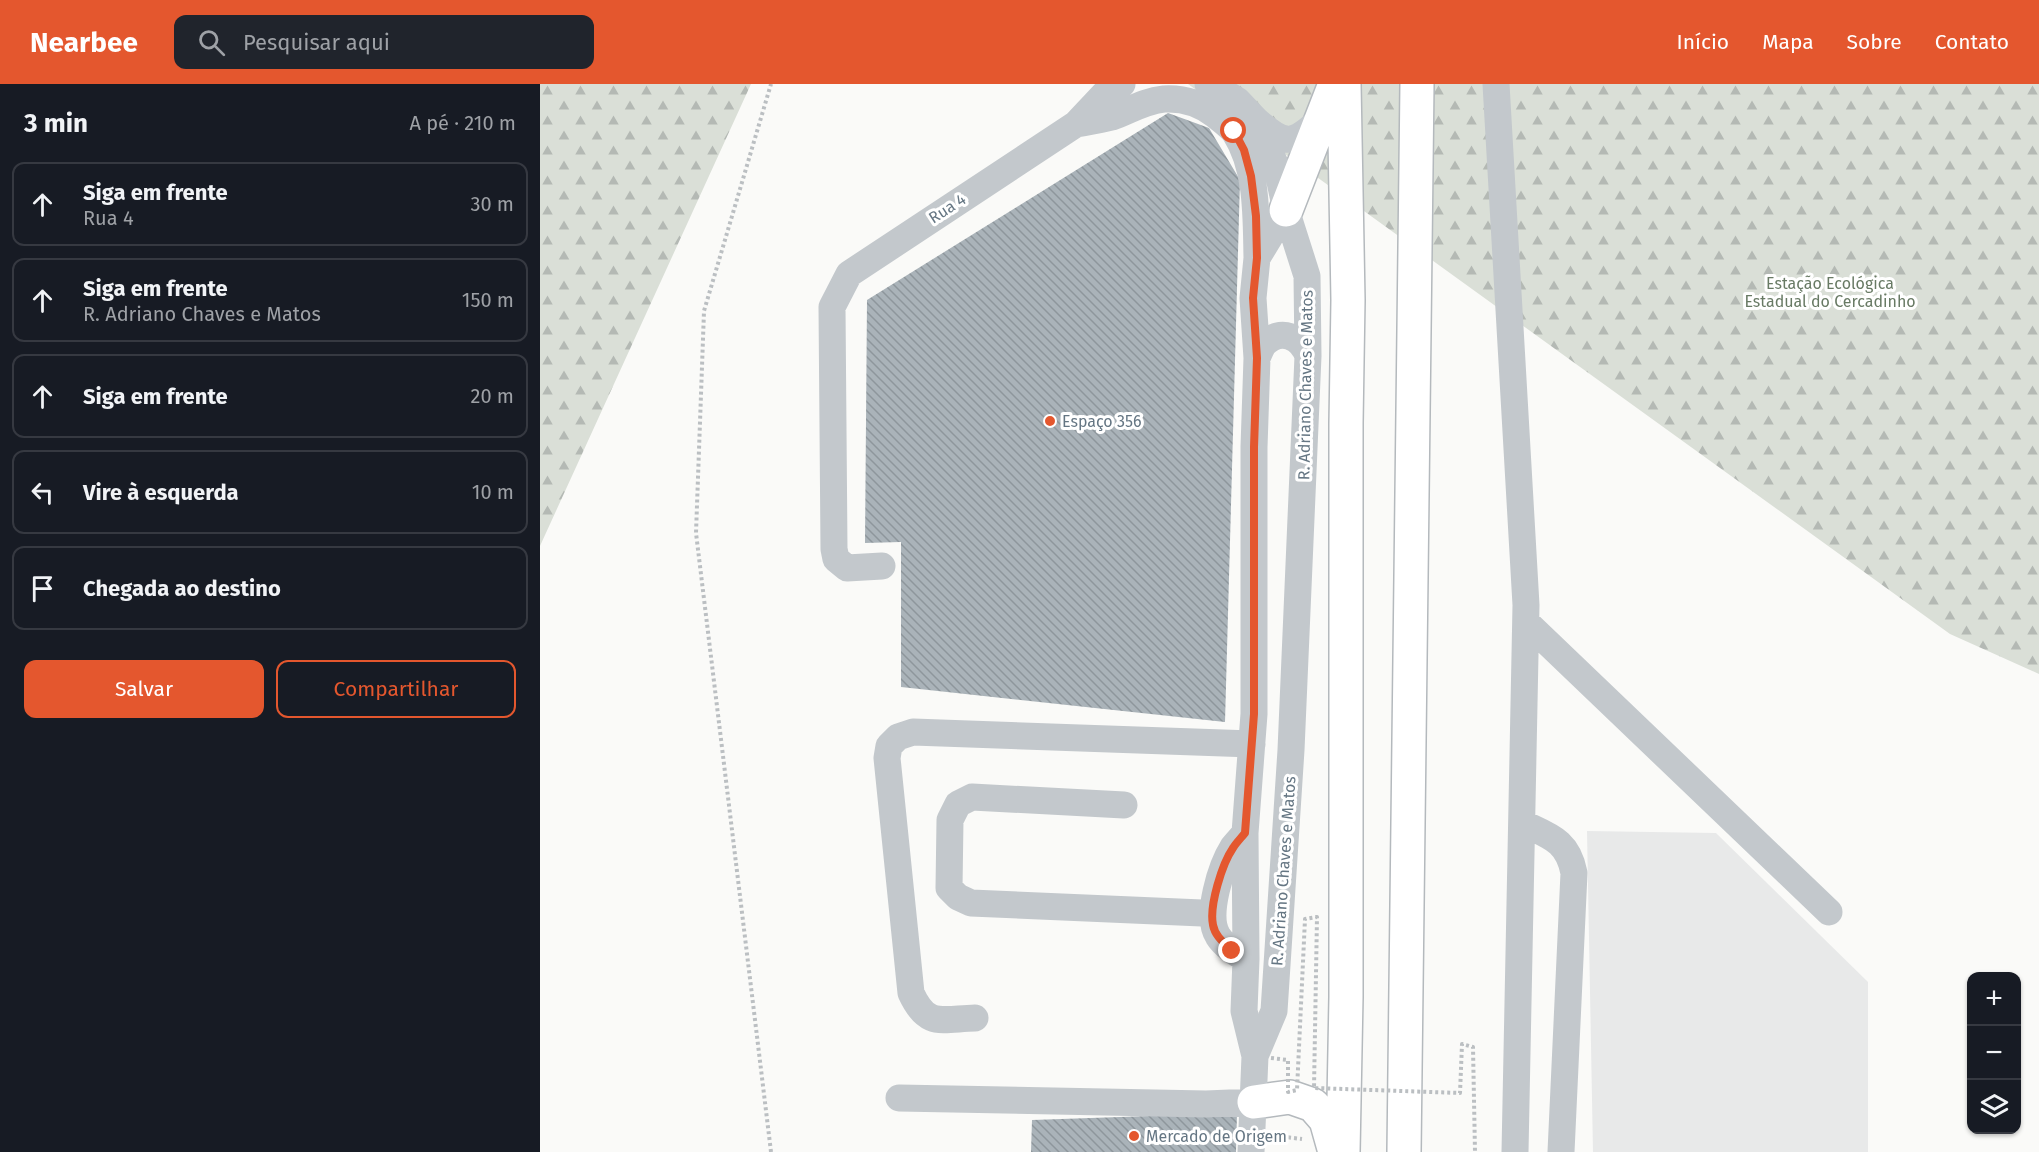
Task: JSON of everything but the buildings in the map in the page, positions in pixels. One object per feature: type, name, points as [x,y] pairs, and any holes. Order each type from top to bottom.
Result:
[{"type":"highway","points":[[1286,210],[1335,84]]},
{"type":"highway","points":[[1343,1152],[1346,998],[1348,300],[1344,84]]},
{"type":"highway","points":[[1404,1152],[1418,84]]},
{"type":"highway","points":[[1254,1102],[1290,1097],[1312,1106],[1326,1120],[1335,1152]]},
{"type":"street","points":[[1076,124],[1108,90],[1122,84]]},
{"type":"street","points":[[1208,84],[1238,101],[1255,119],[1280,139],[1291,140],[1303,136],[1322,118]]},
{"type":"street","points":[[1496,84],[1526,622],[1515,1152]]},
{"type":"street","name":"Rua 4","points":[[882,566],[847,567],[836,559],[834,549],[832,307],[849,274],[1076,124],[1112,117],[1137,105],[1163,99],[1182,100],[1201,105],[1234,131],[1244,150],[1251,176],[1256,216],[1257,258]]},
{"type":"street","points":[[1255,119],[1277,168],[1286,210]]},
{"type":"street","name":"R. Adriano Chaves e Matos","points":[[1263,1057],[1244,1011],[1245,833],[1254,714],[1254,459],[1257,358],[1253,298],[1257,258],[1286,210]]},
{"type":"street","name":"R. Adriano Chaves e Matos","points":[[1251,1152],[1254,1102],[1274,1011],[1293,720],[1308,356],[1307,276],[1286,210]]},
{"type":"street","points":[[1257,358],[1264,345],[1274,338],[1286,336],[1304,345],[1308,356]]},
{"type":"street","points":[[1526,622],[1829,912]]},
{"type":"street","points":[[975,1018],[932,1019],[919,1009],[911,993],[887,758],[888,746],[898,737],[913,732],[1252,744]]},
{"type":"street","points":[[1124,805],[972,797],[965,800],[958,804],[950,820],[949,888],[958,897],[971,903],[1202,914],[1212,910]]},
{"type":"street","points":[[1522,823],[1552,837],[1562,846],[1571,858],[1574,873],[1561,1152]]},
{"type":"street","points":[[1245,833],[1227,860],[1212,910],[1213,926],[1218,937],[1232,951],[1246,959]]},
{"type":"street","points":[[899,1098],[1206,1104],[1254,1102]]},
{"type":"path","points":[[771,84],[704,311],[696,533],[771,1152]]},
{"type":"path","points":[[1263,1057],[1288,1060],[1288,1092],[1297,1090],[1305,919],[1317,917],[1314,1088],[1460,1093],[1462,1044],[1473,1047],[1475,1152]]},
{"type":"shaded area","points":[[1587,831],[1716,833],[1868,982],[1868,1152],[1593,1152]]},
{"type":"green space","points":[[540,84],[751,84],[540,546]]},
{"type":"green space","name":"Estação Ecológica Estadual do Cercadinho","points":[[1188,84],[2039,84],[2039,674],[1950,634]]},
{"type":"place","name":"Espaço 356","points":[[1050,421]]},
{"type":"place","name":"Mercado de Origem","points":[[1134,1136]]},
{"type":"route","points":[[1232,951],[1218,937],[1213,926],[1212,910],[1227,860],[1245,833],[1254,714],[1254,447],[1257,358],[1253,298],[1257,258],[1256,216],[1251,176],[1244,150],[1234,131]]}]
